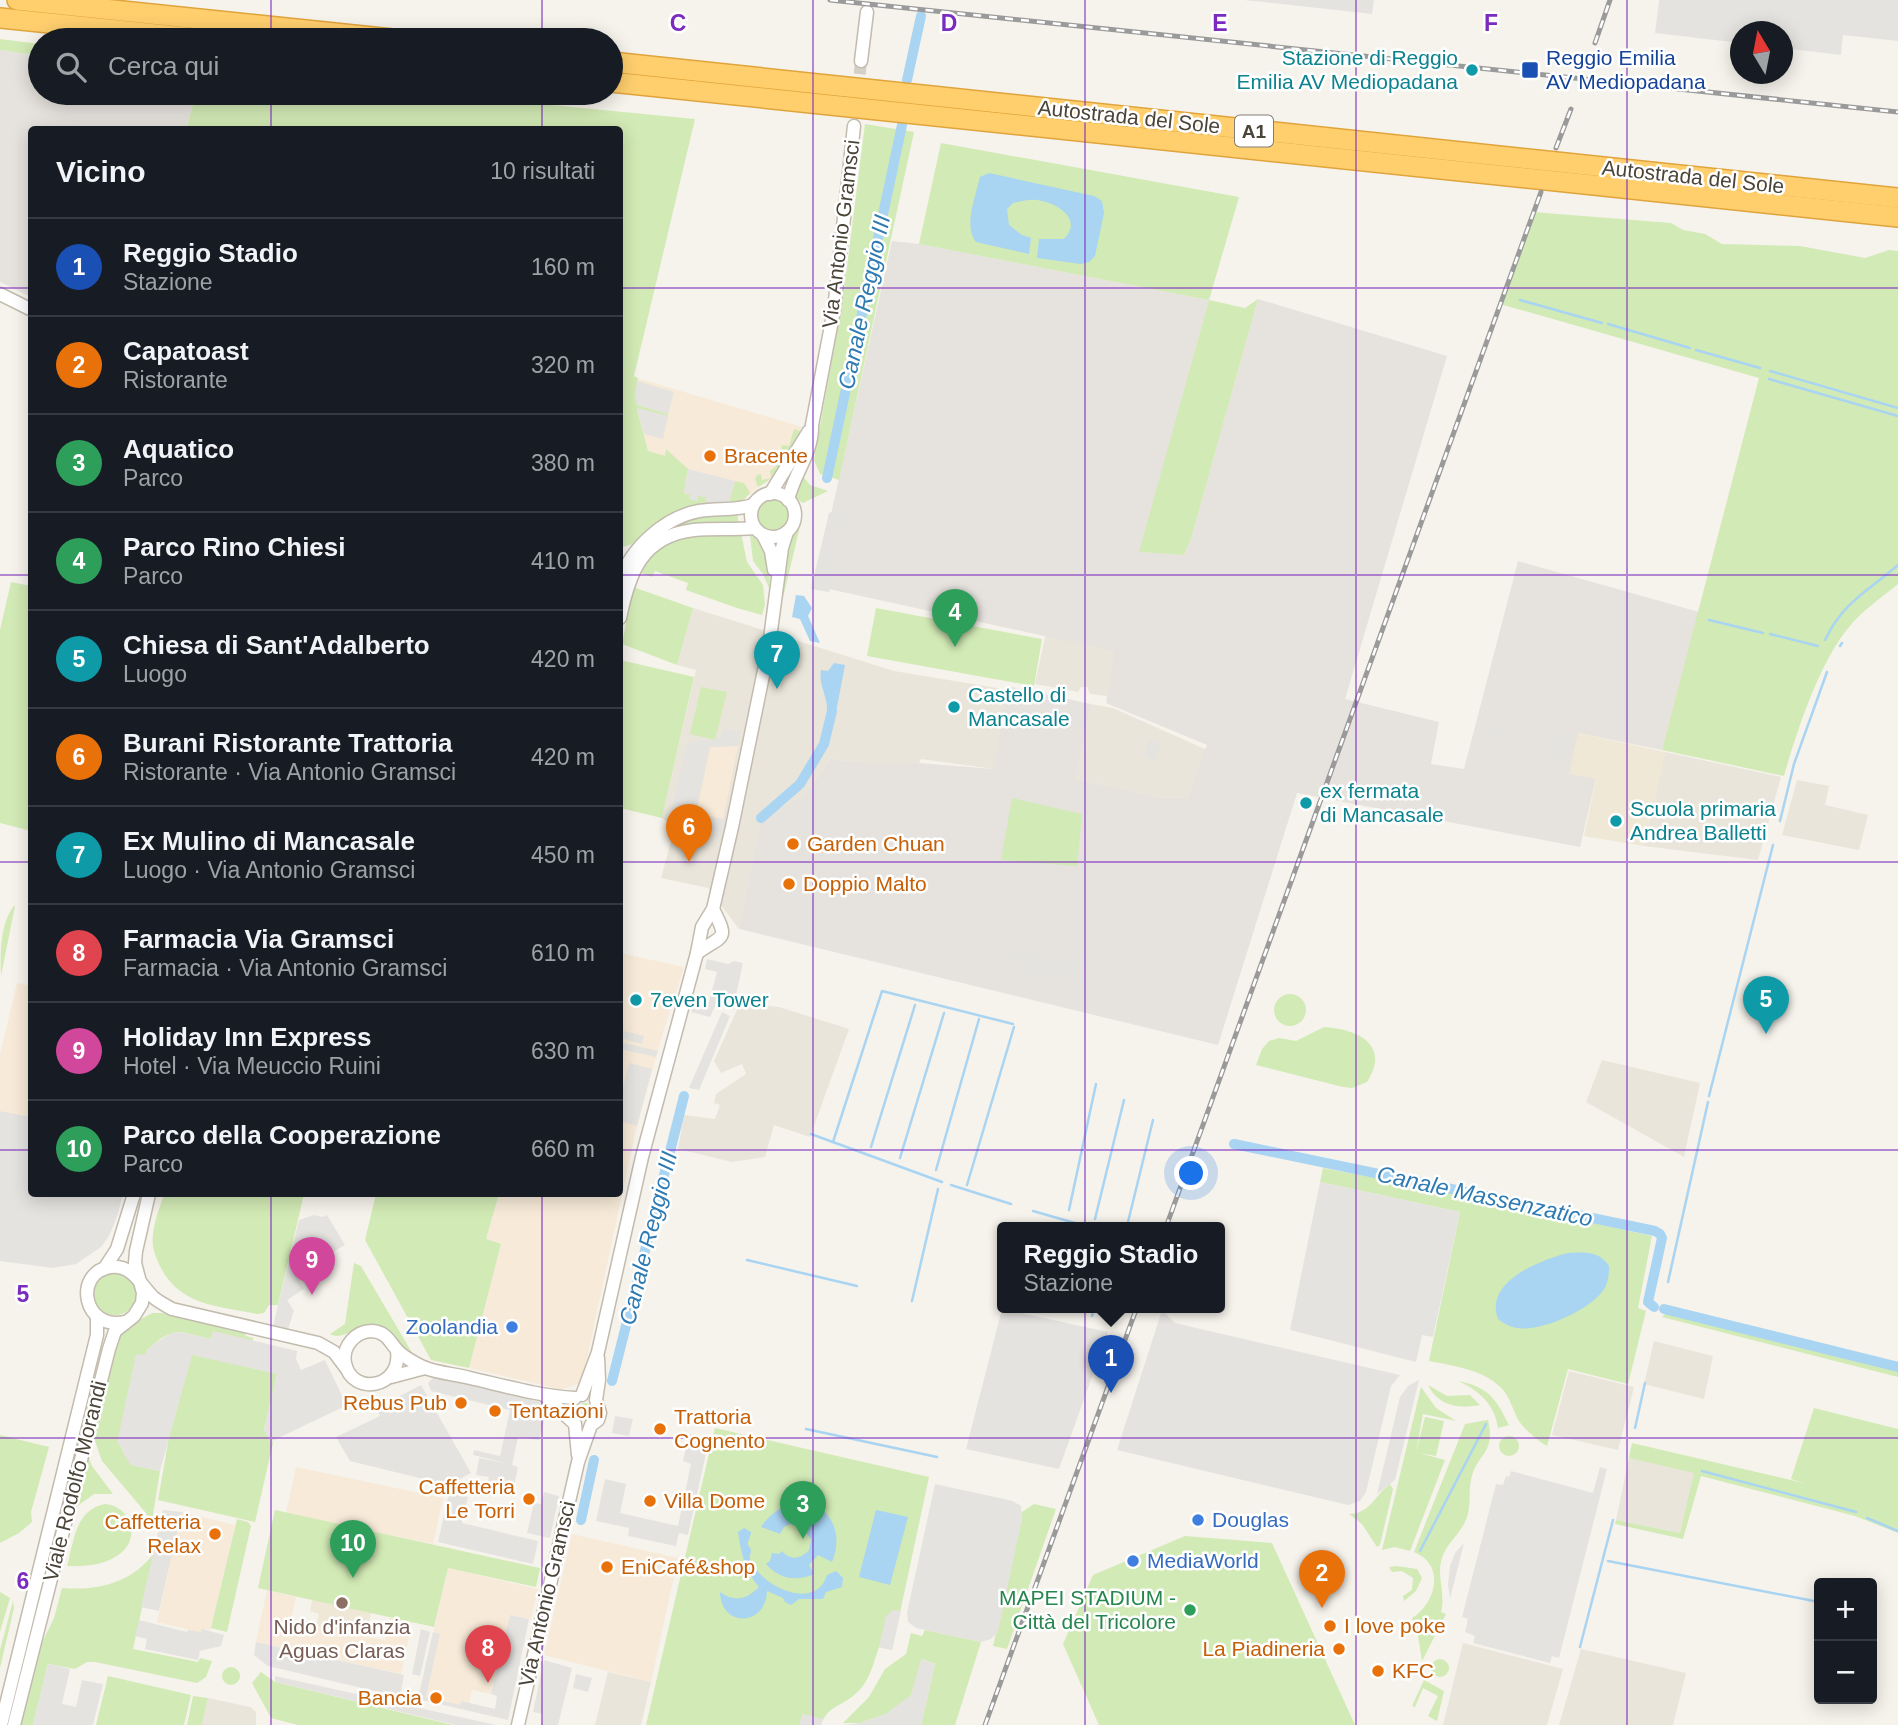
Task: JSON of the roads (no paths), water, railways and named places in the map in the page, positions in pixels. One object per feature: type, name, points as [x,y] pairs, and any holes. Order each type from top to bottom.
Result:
[{"type":"highway","points":[[17,0],[286,28]]},
{"type":"highway","points":[[0,18],[97,28]]},
{"type":"highway","name":"Autostrada del Sole","points":[[623,63],[1898,198]]},
{"type":"highway","name":"Autostrada del Sole","points":[[623,83],[1898,218]]},
{"type":"street","points":[[861,61],[867,12]]},
{"type":"street","name":"Via Antonio Gramsci","points":[[788,500],[792,482],[810,448],[834,310],[855,126]]},
{"type":"street","points":[[0,294],[28,308]]},
{"type":"street","name":"Via Antonio Gramsci","points":[[770,494],[812,425]]},
{"type":"street","points":[[623,571],[638,548],[653,534],[698,511],[729,511],[753,505],[761,497],[770,494],[780,495],[792,505],[794,518],[787,532],[775,537],[758,531],[680,532],[658,543],[639,560],[631,573],[623,606]]},
{"type":"street","points":[[753,505],[751,516],[758,531]]},
{"type":"street","name":"Via Antonio Gramsci","points":[[758,531],[771,551],[775,605]]},
{"type":"street","name":"Via Antonio Gramsci","points":[[578,1462],[569,1407],[579,1397],[598,1352],[645,1145],[704,928],[713,909],[769,646],[782,548],[787,532]]},
{"type":"street","points":[[697,953],[720,940],[723,933],[713,909]]},
{"type":"street","points":[[713,942],[706,940],[704,928],[713,920],[720,923]]},
{"type":"street","name":"Viale Rodolfo Morandi","points":[[1,1725],[97,1335],[97,1317],[88,1304],[87,1290],[93,1277],[104,1269],[117,1250],[133,1197]]},
{"type":"street","name":"Viale Rodolfo Morandi","points":[[14,1725],[104,1365],[116,1331],[129,1319],[143,1298],[135,1263],[148,1197]]},
{"type":"street","points":[[104,1269],[125,1269],[156,1299],[172,1309]]},
{"type":"street","points":[[97,1317],[107,1322],[129,1319],[151,1311],[172,1309],[318,1343],[349,1343]]},
{"type":"street","points":[[346,1368],[345,1351],[349,1343],[356,1336],[375,1331],[393,1341],[397,1351],[397,1364],[391,1377]]},
{"type":"street","points":[[318,1343],[334,1352],[351,1376],[365,1384],[382,1382],[425,1368]]},
{"type":"street","points":[[397,1351],[425,1368],[545,1396],[596,1400]]},
{"type":"street","name":"Via Antonio Gramsci","points":[[517,1725],[578,1462],[591,1425],[598,1420],[600,1413],[596,1400],[599,1380],[598,1352]]},
{"type":"street","points":[[545,1396],[573,1421],[583,1427],[591,1425]]},
{"type":"water","points":[[989,173],[1094,196],[1102,201],[1104,213],[1095,256],[1089,262],[1081,264],[1037,258],[1039,239],[1064,239],[1071,226],[1062,210],[1039,200],[1013,203],[1007,209],[1009,225],[1031,238],[1029,254],[976,242],[972,235],[970,219],[980,177]]},
{"type":"water","points":[[796,595],[804,596],[812,608],[808,616],[820,643],[810,641],[800,619],[792,617]]},
{"type":"water","points":[[834,663],[845,665],[836,712],[827,711],[820,675],[821,670],[828,671]]},
{"type":"water","points":[[1568,1253],[1596,1255],[1609,1266],[1606,1286],[1595,1299],[1563,1319],[1538,1327],[1517,1328],[1498,1319],[1496,1306],[1499,1294],[1507,1283],[1530,1267]]},
{"type":"water","points":[[812,1502],[826,1513],[834,1528],[836,1544],[832,1562],[818,1555],[809,1565],[814,1574],[801,1578],[782,1576],[766,1564],[772,1553],[779,1554],[782,1551],[796,1558],[809,1550],[811,1540],[802,1527]]},
{"type":"water","points":[[795,1504],[795,1522],[784,1527],[780,1534],[761,1527],[775,1512]]},
{"type":"water","points":[[876,1510],[908,1517],[890,1585],[859,1577]]},
{"type":"water","points":[[744,1528],[751,1532],[748,1543],[751,1550],[750,1559],[756,1570],[777,1587],[801,1594],[812,1592],[821,1586],[827,1575],[836,1571],[843,1578],[842,1587],[826,1592],[823,1599],[799,1599],[791,1605],[767,1591],[765,1603],[752,1617],[735,1617],[722,1604],[720,1592],[731,1598],[741,1598],[759,1587],[750,1575],[742,1554],[738,1532]]},
{"type":"waterway","name":"Canale Reggio III","points":[[907,80],[921,16]]},
{"type":"waterway","name":"Canale Reggio III","points":[[827,478],[902,125]]},
{"type":"waterway","points":[[1520,300],[1602,323]]},
{"type":"waterway","points":[[1608,324],[1690,348]]},
{"type":"waterway","points":[[1696,350],[1760,368]]},
{"type":"waterway","points":[[1770,371],[1898,408]]},
{"type":"waterway","points":[[1769,379],[1898,416]]},
{"type":"waterway","points":[[1825,640],[1848,606],[1898,565]]},
{"type":"waterway","points":[[1709,620],[1763,633]]},
{"type":"waterway","points":[[1770,634],[1818,646]]},
{"type":"waterway","points":[[1780,821],[1794,764],[1827,672]]},
{"type":"waterway","name":"Canale Reggio III","points":[[761,818],[800,784],[824,744],[832,711]]},
{"type":"waterway","points":[[1709,1096],[1773,845]]},
{"type":"waterway","points":[[833,1142],[882,991],[1013,1024]]},
{"type":"waterway","points":[[871,1147],[915,1005]]},
{"type":"waterway","points":[[900,1158],[944,1013]]},
{"type":"waterway","points":[[936,1170],[979,1019]]},
{"type":"waterway","points":[[967,1185],[1014,1027]]},
{"type":"waterway","points":[[1069,1210],[1096,1084]]},
{"type":"waterway","name":"Canale Reggio III","points":[[612,1381],[684,1096]]},
{"type":"waterway","points":[[1095,1219],[1124,1100]]},
{"type":"waterway","points":[[1668,1282],[1708,1102]]},
{"type":"waterway","points":[[1128,1222],[1153,1120]]},
{"type":"waterway","points":[[811,1134],[942,1182]]},
{"type":"waterway","name":"Canale Massenzatico","points":[[1234,1144],[1655,1231],[1662,1238],[1648,1302],[1654,1307]]},
{"type":"waterway","points":[[951,1185],[1011,1204]]},
{"type":"waterway","points":[[912,1301],[938,1189]]},
{"type":"waterway","points":[[1033,1211],[1072,1222]]},
{"type":"waterway","points":[[747,1260],[857,1286]]},
{"type":"waterway","name":"Canale Massenzatico","points":[[1664,1309],[1898,1367]]},
{"type":"waterway","points":[[1635,1428],[1645,1383]]},
{"type":"waterway","points":[[1420,1551],[1486,1424]]},
{"type":"waterway","points":[[806,1429],[937,1457]]},
{"type":"waterway","name":"Canale Reggio III","points":[[581,1520],[594,1460]]},
{"type":"waterway","points":[[1702,1471],[1856,1512]]},
{"type":"waterway","points":[[1867,1518],[1898,1531]]},
{"type":"waterway","points":[[1580,1647],[1613,1520]]},
{"type":"waterway","points":[[1608,1561],[1814,1601]]},
{"type":"tunnel","points":[[858,92],[861,61]]},
{"type":"railway","points":[[830,0],[1898,112]]},
{"type":"railway","points":[[1595,43],[1610,0]]},
{"type":"railway","points":[[1556,148],[1571,109]]},
{"type":"railway","points":[[1168,1222],[1541,192]]},
{"type":"railway","points":[[985,1725],[1135,1313]]},
{"type":"place","name":"Stazione di Reggio Emilia AV Mediopadana","points":[[1472,70]]},
{"type":"place","name":"Reggio Emilia AV Mediopadana","points":[[1530,70]]},
{"type":"place","name":"Bracente","points":[[710,456]]},
{"type":"place","name":"Parco Rino Chiesi","points":[[955,647]]},
{"type":"place","name":"Ex Mulino di Mancasale","points":[[777,689]]},
{"type":"place","name":"Castello di Mancasale","points":[[954,707]]},
{"type":"place","name":"ex fermata di Mancasale","points":[[1306,803]]},
{"type":"place","name":"Scuola primaria Andrea Balletti","points":[[1616,821]]},
{"type":"place","name":"Garden Chuan","points":[[793,844]]},
{"type":"place","name":"Burani Ristorante Trattoria","points":[[689,862]]},
{"type":"place","name":"Doppio Malto","points":[[789,884]]},
{"type":"place","name":"7even Tower","points":[[636,1000]]},
{"type":"place","name":"Chiesa di Sant'Adalberto","points":[[1766,1034]]},
{"type":"place","name":"Holiday Inn Express","points":[[312,1295]]},
{"type":"place","name":"Zoolandia","points":[[512,1327]]},
{"type":"place","name":"Reggio Stadio","points":[[1111,1393]]},
{"type":"place","name":"Rebus Pub","points":[[461,1403]]},
{"type":"place","name":"Tentazioni","points":[[495,1411]]},
{"type":"place","name":"Trattoria Cognento","points":[[660,1429]]},
{"type":"place","name":"Caffetteria Le Torri","points":[[529,1499]]},
{"type":"place","name":"Villa Dome","points":[[650,1501]]},
{"type":"place","name":"Douglas","points":[[1198,1520]]},
{"type":"place","name":"Caffetteria Relax","points":[[215,1534]]},
{"type":"place","name":"Aquatico","points":[[803,1539]]},
{"type":"place","name":"MediaWorld","points":[[1133,1561]]},
{"type":"place","name":"EniCafé&shop","points":[[607,1567]]},
{"type":"place","name":"Parco della Cooperazione","points":[[353,1578]]},
{"type":"place","name":"Nido d'infanzia Aguas Claras","points":[[342,1603]]},
{"type":"place","name":"Capatoast","points":[[1322,1608]]},
{"type":"place","name":"MAPEI STADIUM - Città del Tricolore","points":[[1190,1610]]},
{"type":"place","name":"I love poke","points":[[1330,1626]]},
{"type":"place","name":"La Piadineria","points":[[1339,1649]]},
{"type":"place","name":"KFC","points":[[1378,1671]]},
{"type":"place","name":"Farmacia Via Gramsci","points":[[488,1683]]},
{"type":"place","name":"Bancia","points":[[436,1698]]}]
